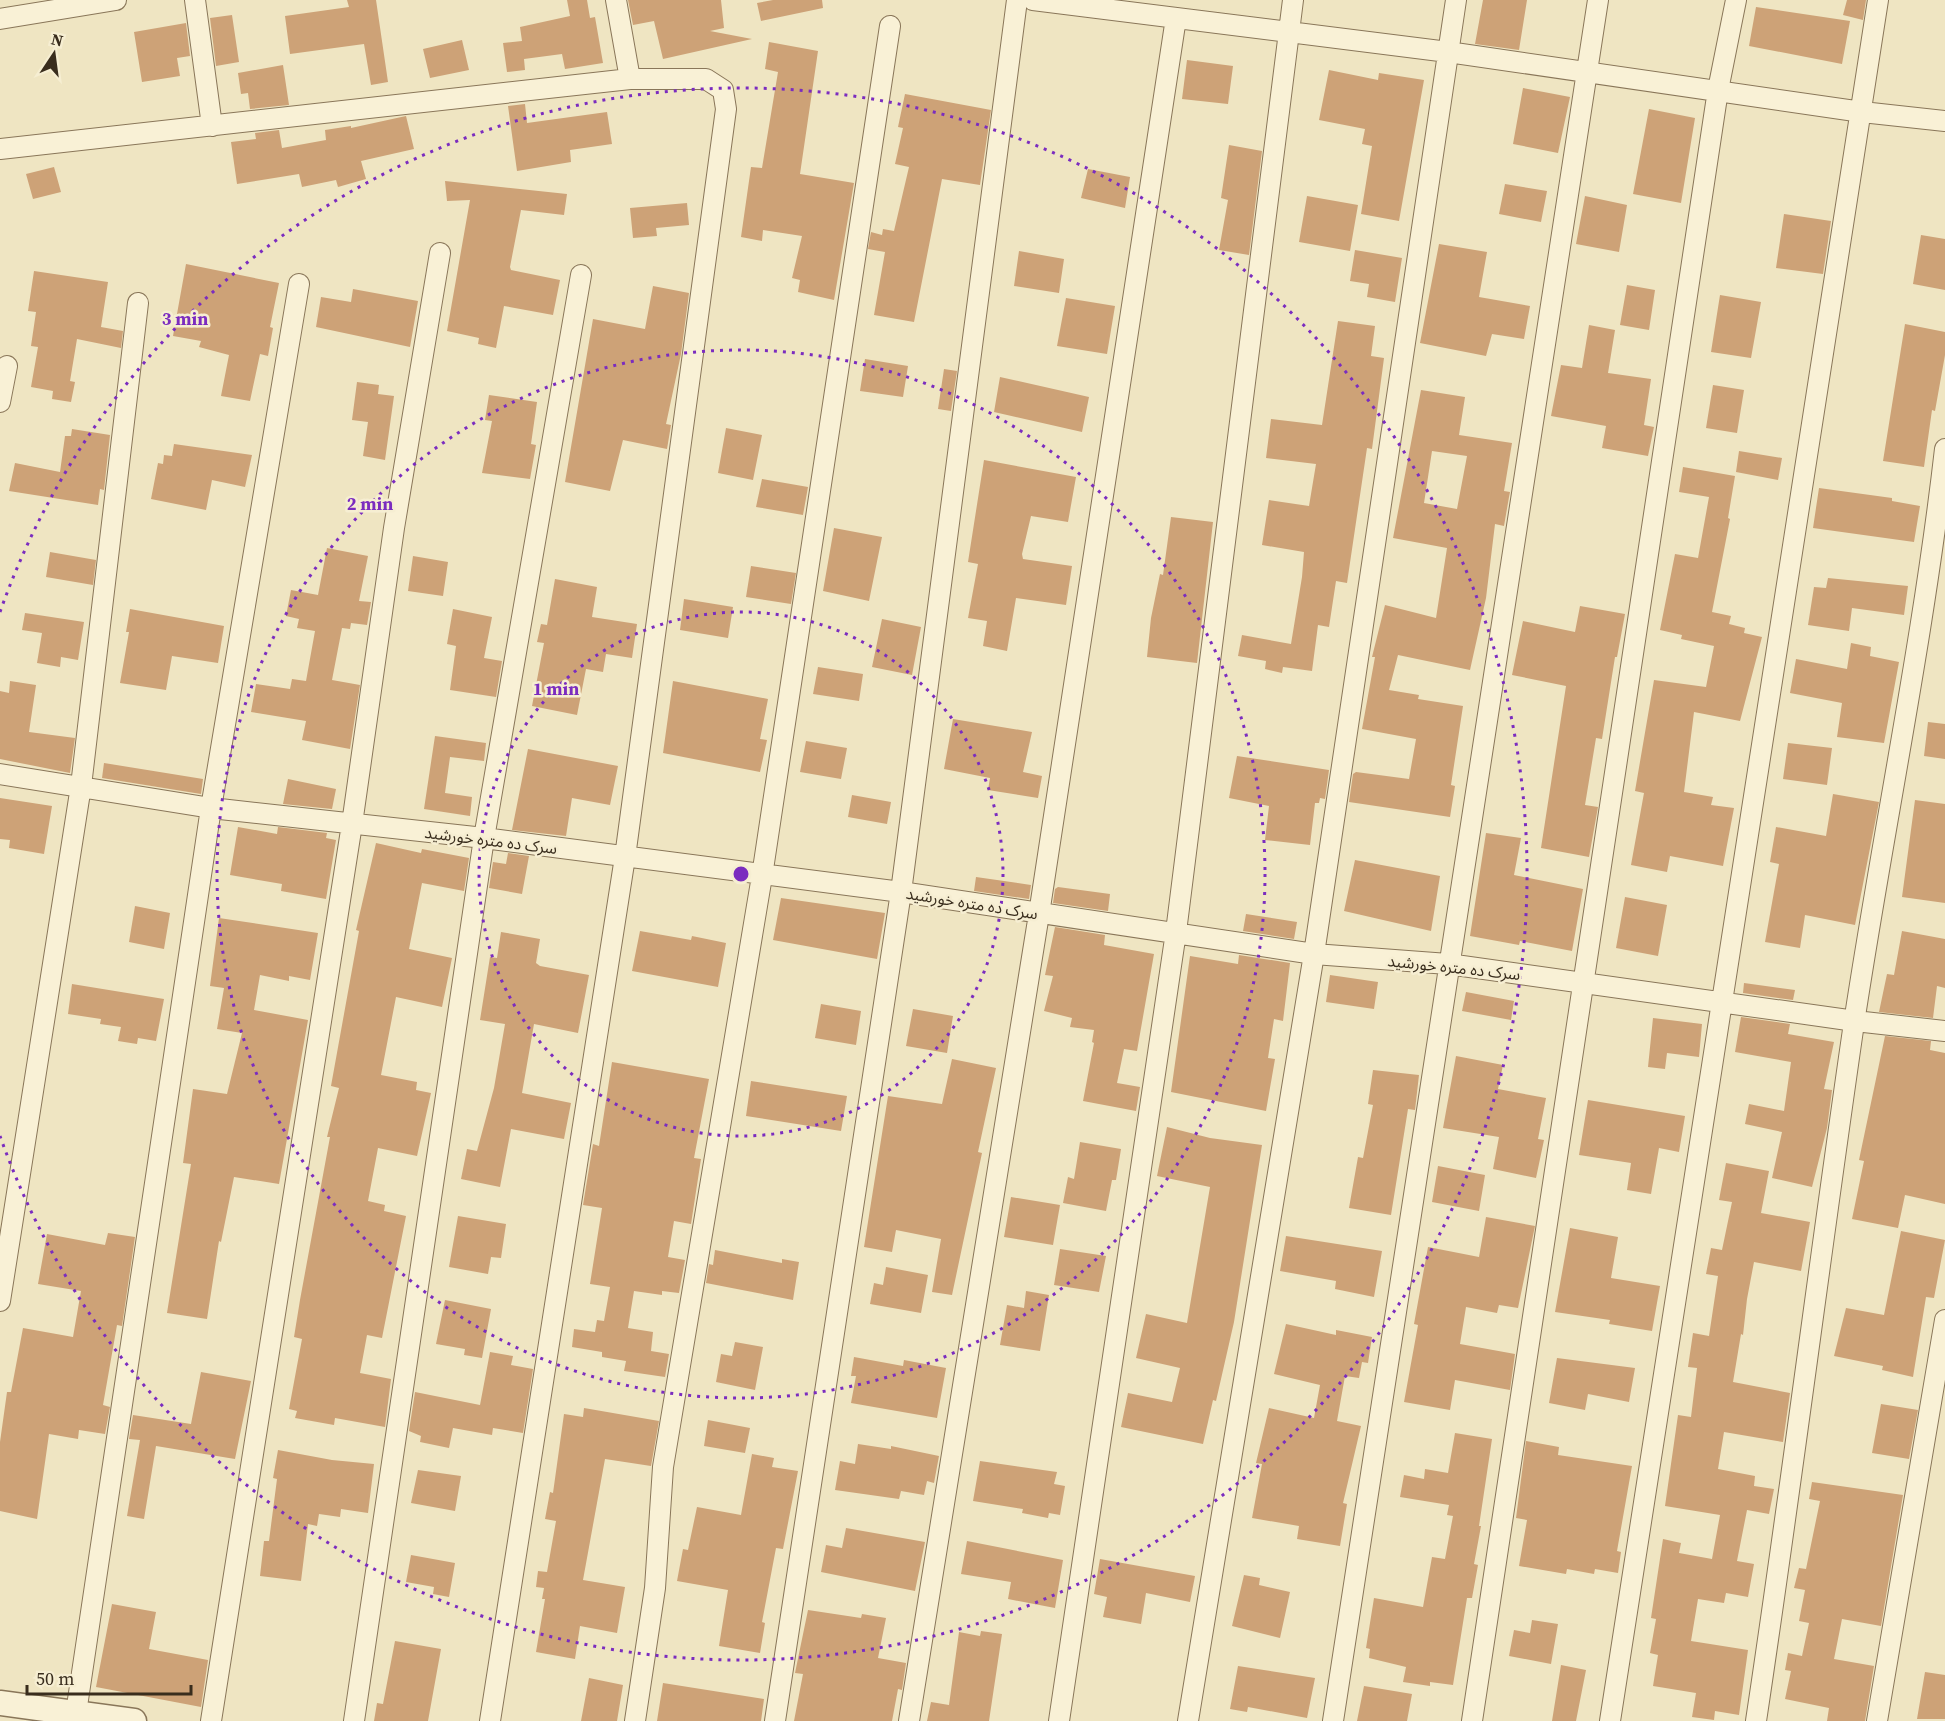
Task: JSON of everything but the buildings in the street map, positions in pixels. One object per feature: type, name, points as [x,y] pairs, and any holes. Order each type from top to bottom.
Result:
[{"type":"street","points":[[0,19],[116,0]]},
{"type":"street","points":[[195,0],[212,126]]},
{"type":"street","points":[[616,0],[630,79]]},
{"type":"street","points":[[775,1721],[901,892],[1017,0]]},
{"type":"street","points":[[1033,0],[1448,52],[1862,112],[1945,121]]},
{"type":"street","points":[[1059,1721],[1176,932],[1293,0]]},
{"type":"street","points":[[1188,1721],[1314,954],[1456,0]]},
{"type":"street","points":[[1333,1721],[1598,0]]},
{"type":"street","points":[[1472,1721],[1718,90],[1736,0]]},
{"type":"street","points":[[1610,1721],[1878,0]]},
{"type":"street","points":[[909,1721],[1039,914],[1176,18]]},
{"type":"street","points":[[635,1721],[655,1588],[663,1467],[762,876],[890,26]]},
{"type":"street","points":[[0,149],[630,79],[706,79],[723,90],[726,109],[625,857],[490,1721]]},
{"type":"street","points":[[212,1721],[352,824],[394,528],[440,253]]},
{"type":"street","points":[[354,1721],[484,838],[581,275]]},
{"type":"street","points":[[76,1713],[211,808],[299,284]]},
{"type":"street","points":[[0,1301],[81,786],[138,303]]},
{"type":"street","points":[[0,402],[7,366]]},
{"type":"street","points":[[1756,1721],[1792,1484],[1855,1021],[1932,565],[1945,449]]},
{"type":"street","name":"سرک ده متره خورشید","points":[[0,774],[211,808],[484,838],[762,876],[901,892],[1314,954],[1448,964],[1945,1032]]},
{"type":"street","points":[[1877,1721],[1945,1320]]},
{"type":"street","points":[[0,1703],[134,1721]]}]
